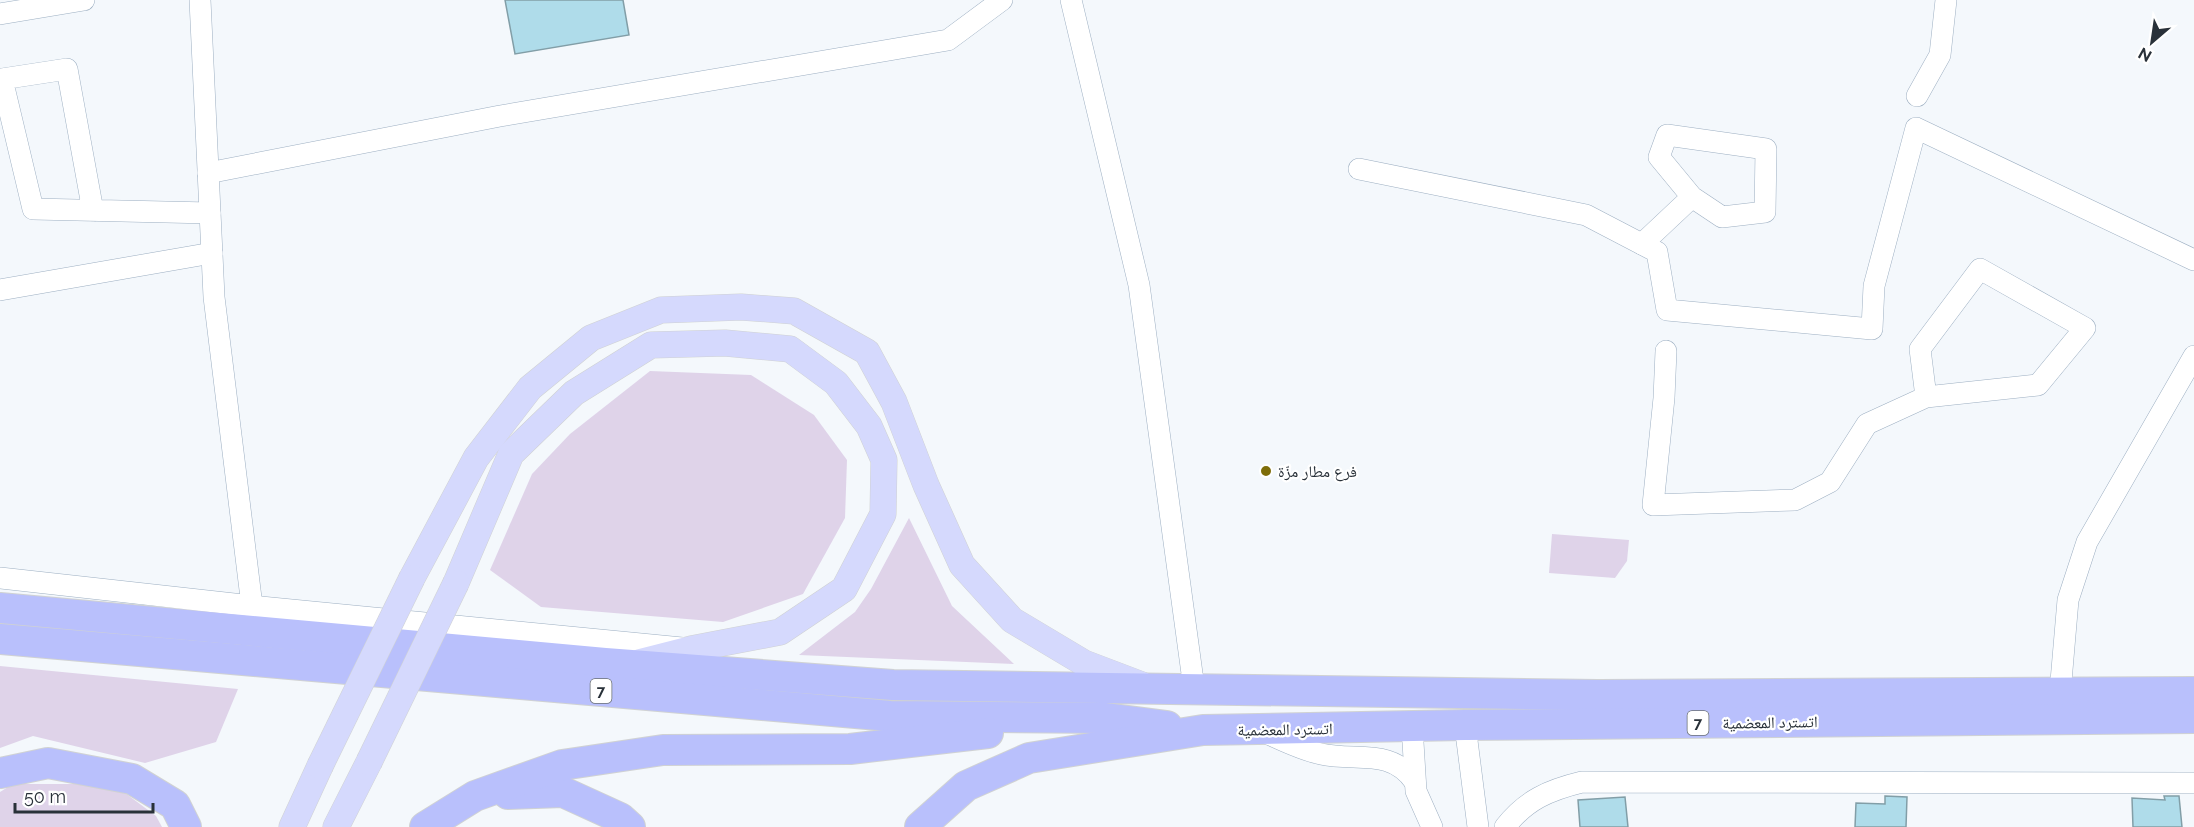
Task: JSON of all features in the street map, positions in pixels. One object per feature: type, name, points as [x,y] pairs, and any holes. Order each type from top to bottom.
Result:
[{"type":"highway","name":"7","points":[[0,608],[627,665],[892,685],[1598,695],[2194,692]]},
{"type":"highway","name":"7","points":[[0,639],[890,716],[1107,718],[1203,730]]},
{"type":"highway","points":[[425,827],[475,796],[562,765],[663,750],[850,749],[1107,718]]},
{"type":"highway","name":"اتسترد المعضمية","points":[[1203,730],[1465,725],[2194,718]]},
{"type":"highway","points":[[920,827],[966,786],[1029,758],[1203,730]]},
{"type":"highway","points":[[0,773],[48,763],[132,779],[175,806],[186,827]]},
{"type":"highway","points":[[475,796],[563,792],[620,818],[630,827]]},
{"type":"main road","points":[[292,827],[412,578],[476,458],[530,388],[591,338],[661,310],[741,307],[794,311],[867,352],[894,402],[926,485],[962,565],[1012,620],[1084,663],[1148,687]]},
{"type":"main road","points":[[336,827],[456,583],[511,454],[574,393],[651,345],[725,344],[790,349],[836,383],[869,426],[884,460],[883,514],[844,589],[780,632],[691,649],[627,665]]},
{"type":"street","points":[[0,14],[84,0]]},
{"type":"street","points":[[200,0],[214,297],[252,606]]},
{"type":"street","points":[[208,173],[500,116],[948,40],[1002,0]]},
{"type":"street","points":[[1071,0],[1139,285],[1194,688]]},
{"type":"street","points":[[1917,96],[1940,55],[1946,0]]},
{"type":"street","points":[[93,211],[67,69],[2,79],[33,209],[93,211],[210,213]]},
{"type":"street","points":[[1359,169],[1586,215],[1657,252],[1667,310],[1872,328],[1874,286],[1916,128],[2194,260]]},
{"type":"street","points":[[1667,135],[1766,149],[1765,212],[1722,217],[1692,197],[1659,156],[1667,135]]},
{"type":"street","points":[[1642,244],[1692,197]]},
{"type":"street","points":[[0,290],[212,253]]},
{"type":"street","points":[[1666,351],[1664,398],[1653,505],[1795,500],[1830,482],[1867,424],[1926,397],[2038,386],[2085,328],[1980,269],[1920,349],[1926,397]]},
{"type":"street","points":[[2060,693],[2068,600],[2087,542],[2194,356]]},
{"type":"street","points":[[0,578],[252,606],[691,649]]},
{"type":"street","points":[[1465,725],[1478,827]]},
{"type":"street","points":[[1412,726],[1418,799],[1432,827]]},
{"type":"street","points":[[1256,729],[1319,754],[1378,758],[1390,761],[1402,768],[1415,782]]},
{"type":"street","points":[[1505,827],[1516,812],[1536,798],[1554,789],[1581,782],[2194,783]]},
{"type":"shaded area","points":[[650,371],[751,375],[814,415],[847,460],[845,518],[803,594],[723,622],[541,607],[490,570],[532,474],[570,434]]},
{"type":"shaded area","points":[[909,518],[952,606],[1014,664],[799,655],[855,612],[871,589]]},
{"type":"shaded area","points":[[1552,534],[1629,540],[1627,561],[1615,578],[1549,573]]},
{"type":"shaded area","points":[[0,666],[238,689],[216,742],[145,763],[33,736],[0,748]]},
{"type":"shaded area","points":[[13,784],[76,784],[117,787],[156,816],[162,827],[0,827],[0,792]]},
{"type":"building","points":[[505,0],[623,0],[629,35],[515,54]]},
{"type":"building","points":[[1885,796],[1907,797],[1906,827],[1855,827],[1856,803],[1885,804]]},
{"type":"building","points":[[2164,796],[2179,796],[2182,827],[2133,827],[2132,798],[2165,800]]},
{"type":"building","points":[[1625,797],[1628,827],[1580,827],[1578,800]]},
{"type":"place","name":"فرع مطار مزّة","points":[[1266,471]]}]
